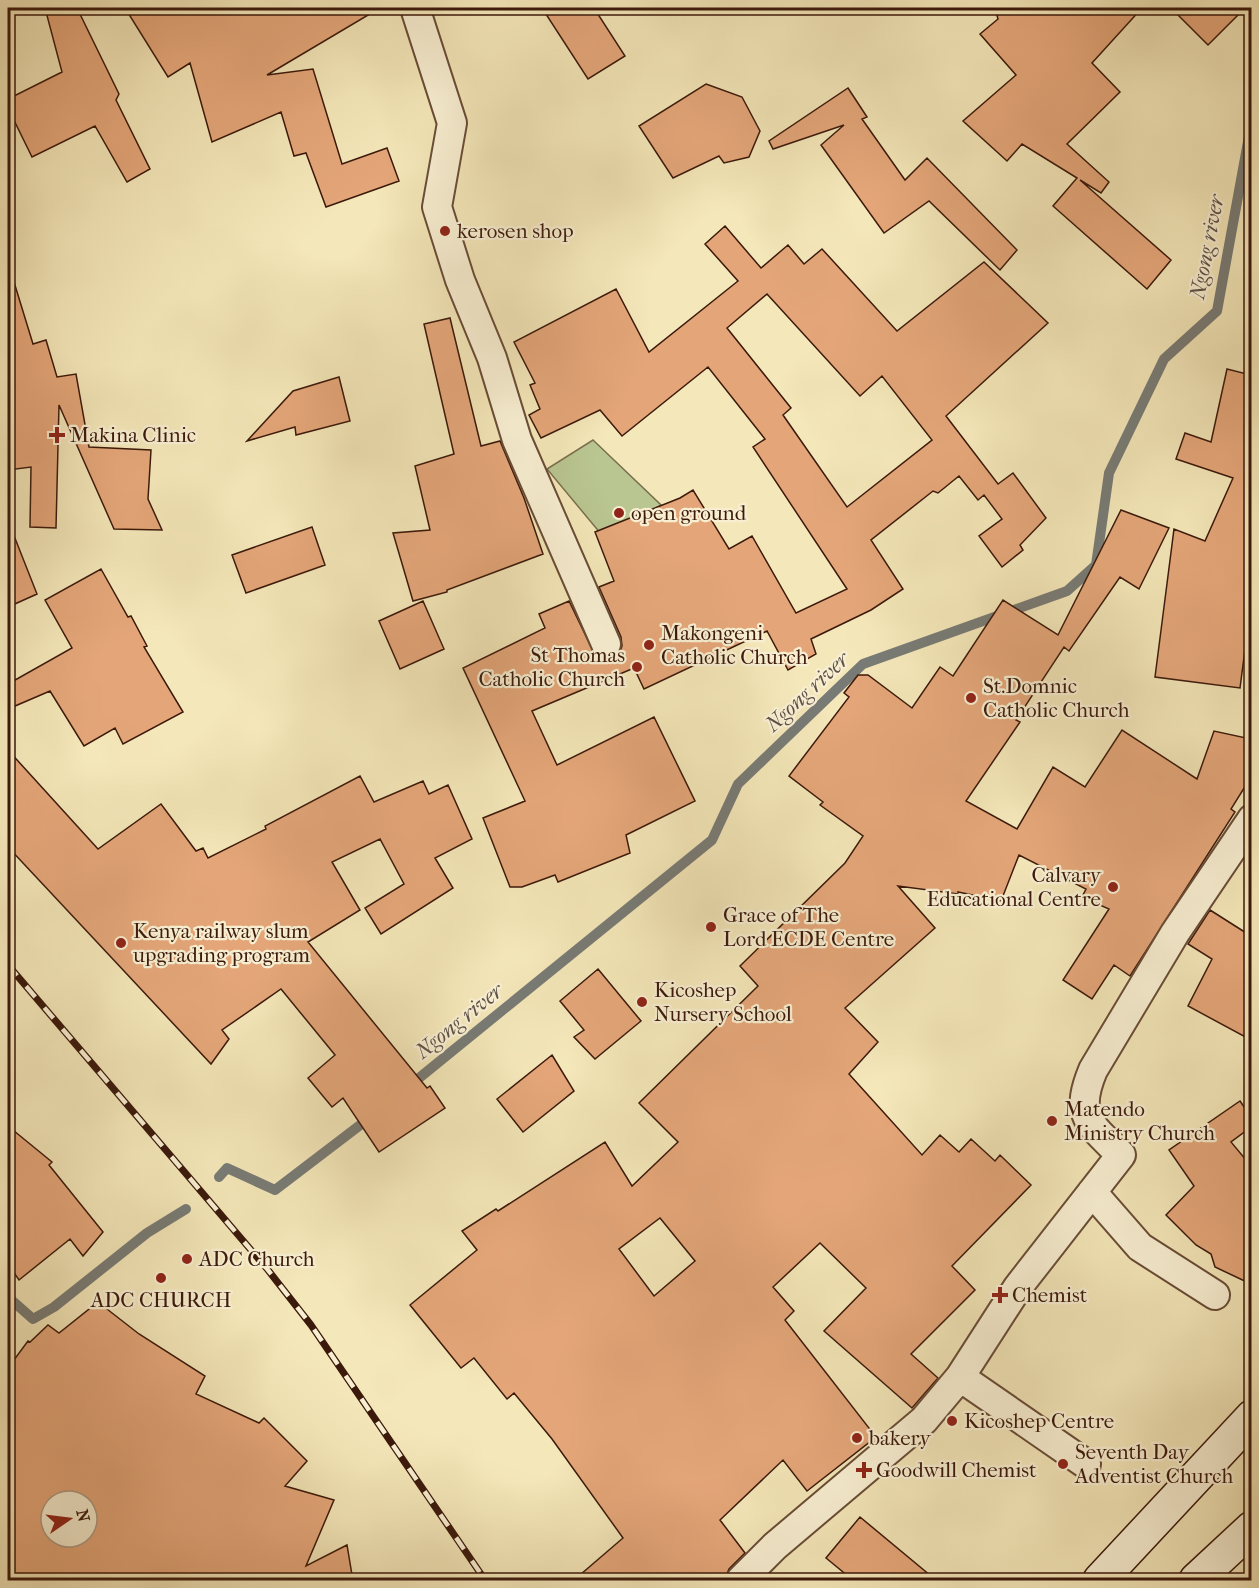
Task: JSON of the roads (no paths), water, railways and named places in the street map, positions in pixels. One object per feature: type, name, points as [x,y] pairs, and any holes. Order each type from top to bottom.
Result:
[{"type":"main road","points":[[1100,1581],[1251,1417]]},
{"type":"main road","points":[[1196,1581],[1251,1528]]},
{"type":"street","points":[[415,8],[452,123],[437,207],[460,280],[492,358],[517,440],[606,644]]},
{"type":"street","points":[[741,1581],[775,1546],[924,1420],[960,1377],[1018,1287],[1121,1155],[1098,1132],[1084,1111],[1084,1091],[1093,1070],[1175,933],[1251,819]]},
{"type":"street","points":[[1092,1192],[1140,1247],[1215,1295]]},
{"type":"street","points":[[960,1377],[1086,1464]]},
{"type":"waterway","name":"Ngong river","points":[[408,1087],[712,840],[738,784],[863,664],[1067,591],[1096,565],[1109,473],[1164,359],[1217,311],[1252,120]]},
{"type":"waterway","name":"Ngong river","points":[[219,1177],[227,1168],[275,1190],[372,1116]]},
{"type":"waterway","name":"Ngong river","points":[[8,1297],[33,1319],[54,1307],[147,1233],[186,1209]]},
{"type":"railway","points":[[8,965],[268,1270],[311,1325],[485,1580]]},
{"type":"place","name":"kerosen shop","points":[[445,231]]},
{"type":"place","name":"Makina Clinic","points":[[57,435]]},
{"type":"place","name":"open ground","points":[[619,513]]},
{"type":"place","name":"Makongeni Catholic Church","points":[[649,645]]},
{"type":"place","name":"St Thomas Catholic Church","points":[[637,667]]},
{"type":"place","name":"St.Domnic Catholic Church","points":[[971,698]]},
{"type":"place","name":"Calvary Educational Centre","points":[[1113,887]]},
{"type":"place","name":"Grace of The Lord ECDE Centre","points":[[711,927]]},
{"type":"place","name":"Kenya railway slum upgrading program","points":[[121,943]]},
{"type":"place","name":"Kicoshep Nursery School","points":[[642,1002]]},
{"type":"place","name":"Matendo Ministry Church","points":[[1052,1121]]},
{"type":"place","name":"ADC Church","points":[[187,1259]]},
{"type":"place","name":"ADC CHURCH","points":[[161,1278]]},
{"type":"place","name":"Chemist","points":[[1000,1295]]},
{"type":"place","name":"Kicoshep Centre","points":[[952,1421]]},
{"type":"place","name":"bakery","points":[[857,1438]]},
{"type":"place","name":"Seventh Day Adventist Church","points":[[1063,1464]]},
{"type":"place","name":"Goodwill Chemist","points":[[864,1470]]}]
